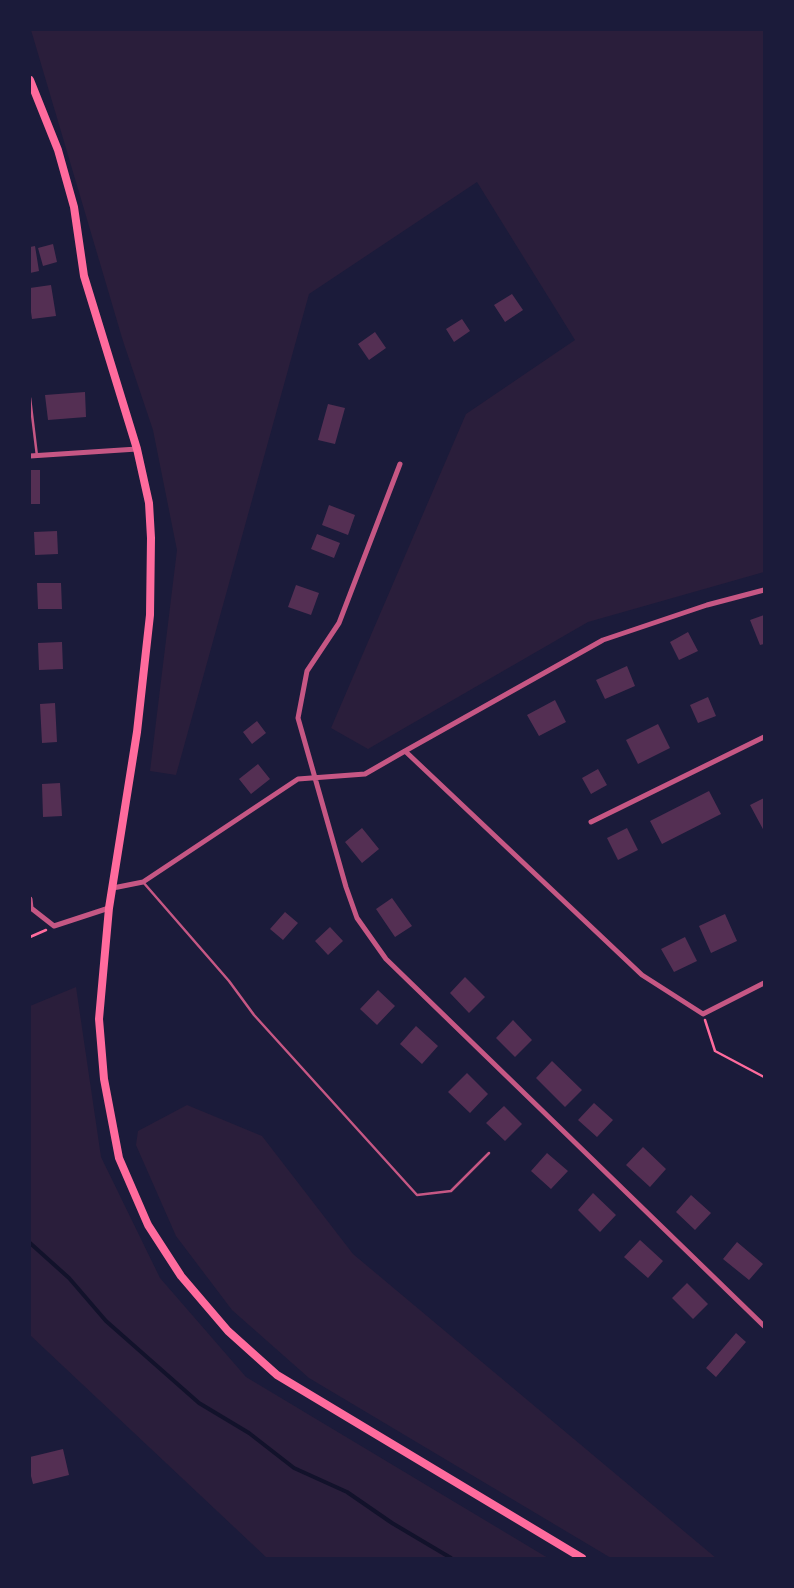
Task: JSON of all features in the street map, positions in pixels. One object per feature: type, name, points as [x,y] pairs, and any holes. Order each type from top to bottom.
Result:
[{"type":"main road","points":[[30,80],[58,150],[74,207],[84,276],[137,448],[149,503],[151,538],[150,615],[137,732],[109,908],[99,1019],[104,1079],[119,1158],[148,1225],[181,1276],[228,1330],[277,1376],[582,1558]]},
{"type":"street","points":[[30,456],[137,448]]},
{"type":"street","points":[[400,464],[339,623],[307,671],[298,718],[346,887],[357,918],[386,959],[764,1326]]},
{"type":"street","points":[[113,888],[143,882],[298,780],[365,774],[603,640],[707,604],[764,590]]},
{"type":"street","points":[[591,822],[764,737]]},
{"type":"street","points":[[405,751],[642,975],[703,1014],[764,983]]},
{"type":"street","points":[[30,899],[31,908],[54,926],[109,908]]},
{"type":"lane","points":[[30,398],[37,456]]},
{"type":"lane","points":[[143,882],[229,981],[254,1015],[417,1195],[451,1192],[489,1153]]},
{"type":"path","points":[[30,937],[54,926]]},
{"type":"path","points":[[703,1014],[715,1051],[764,1076]]},
{"type":"shaded area","points":[[31,30],[764,30],[764,572],[588,622],[368,749],[331,728],[466,414],[575,340],[477,182],[309,294],[176,775],[150,771],[177,550],[153,430],[123,341]]},
{"type":"shaded area","points":[[76,987],[101,1157],[160,1278],[246,1377],[548,1558],[267,1558],[30,1335],[30,1006]]},
{"type":"shaded area","points":[[187,1105],[262,1136],[353,1254],[716,1558],[611,1558],[309,1378],[232,1310],[176,1236],[136,1145],[138,1131]]},
{"type":"building","points":[[53,244],[57,262],[43,266],[38,248]]},
{"type":"building","points":[[35,246],[39,271],[30,273],[30,247]]},
{"type":"building","points":[[51,285],[56,316],[32,319],[30,288]]},
{"type":"building","points":[[512,294],[523,310],[505,322],[494,305]]},
{"type":"building","points":[[462,319],[470,331],[454,342],[446,329]]},
{"type":"building","points":[[375,332],[386,348],[369,360],[358,344]]},
{"type":"building","points":[[85,392],[86,417],[48,420],[45,395]]},
{"type":"building","points":[[328,404],[345,408],[335,444],[318,440]]},
{"type":"building","points":[[30,470],[40,470],[40,504],[30,504]]},
{"type":"building","points":[[329,505],[355,515],[348,535],[322,525]]},
{"type":"building","points":[[57,531],[58,554],[35,555],[34,532]]},
{"type":"building","points":[[317,534],[340,543],[334,558],[311,549]]},
{"type":"building","points":[[37,583],[61,583],[62,609],[38,609]]},
{"type":"building","points":[[296,585],[319,593],[311,615],[288,607]]},
{"type":"building","points":[[764,615],[764,644],[760,645],[750,620]]},
{"type":"building","points":[[688,632],[698,651],[679,660],[670,642]]},
{"type":"building","points":[[62,642],[63,669],[39,670],[38,643]]},
{"type":"building","points":[[627,666],[635,686],[605,699],[596,680]]},
{"type":"building","points":[[708,697],[716,716],[698,723],[690,705]]},
{"type":"building","points":[[555,700],[566,722],[539,736],[527,715]]},
{"type":"building","points":[[55,703],[57,742],[42,743],[40,704]]},
{"type":"building","points":[[257,721],[266,733],[252,744],[243,732]]},
{"type":"building","points":[[658,724],[670,748],[638,764],[626,740]]},
{"type":"building","points":[[258,764],[270,779],[251,794],[239,779]]},
{"type":"building","points":[[598,769],[607,785],[591,794],[582,778]]},
{"type":"building","points":[[60,783],[62,816],[43,817],[42,784]]},
{"type":"building","points":[[709,791],[721,814],[662,844],[650,821]]},
{"type":"building","points":[[764,798],[764,831],[750,805]]},
{"type":"building","points":[[362,828],[379,849],[362,863],[345,842]]},
{"type":"building","points":[[627,828],[638,850],[618,860],[607,838]]},
{"type":"building","points":[[392,898],[412,926],[395,937],[376,909]]},
{"type":"building","points":[[285,912],[298,923],[283,940],[270,929]]},
{"type":"building","points":[[725,914],[737,941],[711,953],[699,926]]},
{"type":"building","points":[[330,927],[343,941],[328,955],[315,941]]},
{"type":"building","points":[[685,937],[697,961],[674,972],[661,949]]},
{"type":"building","points":[[465,977],[485,997],[469,1013],[450,993]]},
{"type":"building","points":[[378,990],[395,1006],[377,1025],[360,1009]]},
{"type":"building","points":[[513,1020],[532,1040],[515,1057],[496,1038]]},
{"type":"building","points":[[416,1026],[438,1046],[422,1064],[400,1044]]},
{"type":"building","points":[[552,1061],[582,1090],[565,1107],[536,1078]]},
{"type":"building","points":[[467,1073],[488,1094],[470,1113],[448,1092]]},
{"type":"building","points":[[594,1103],[613,1120],[597,1137],[578,1120]]},
{"type":"building","points":[[504,1106],[522,1124],[505,1141],[486,1123]]},
{"type":"building","points":[[643,1147],[666,1169],[650,1187],[626,1165]]},
{"type":"building","points":[[547,1153],[568,1171],[551,1189],[531,1171]]},
{"type":"building","points":[[593,1193],[616,1215],[600,1232],[578,1210]]},
{"type":"building","points":[[691,1195],[711,1213],[695,1230],[676,1212]]},
{"type":"building","points":[[640,1240],[663,1261],[648,1278],[624,1257]]},
{"type":"building","points":[[737,1242],[763,1264],[749,1280],[723,1259]]},
{"type":"building","points":[[687,1283],[708,1304],[693,1319],[672,1298]]},
{"type":"building","points":[[736,1333],[746,1342],[716,1377],[706,1368]]},
{"type":"building","points":[[63,1449],[69,1475],[33,1484],[30,1472],[30,1457]]},
{"type":"waterway","points":[[30,1243],[69,1278],[106,1321],[199,1403],[249,1433],[294,1468],[347,1492],[392,1523],[451,1558]]}]
